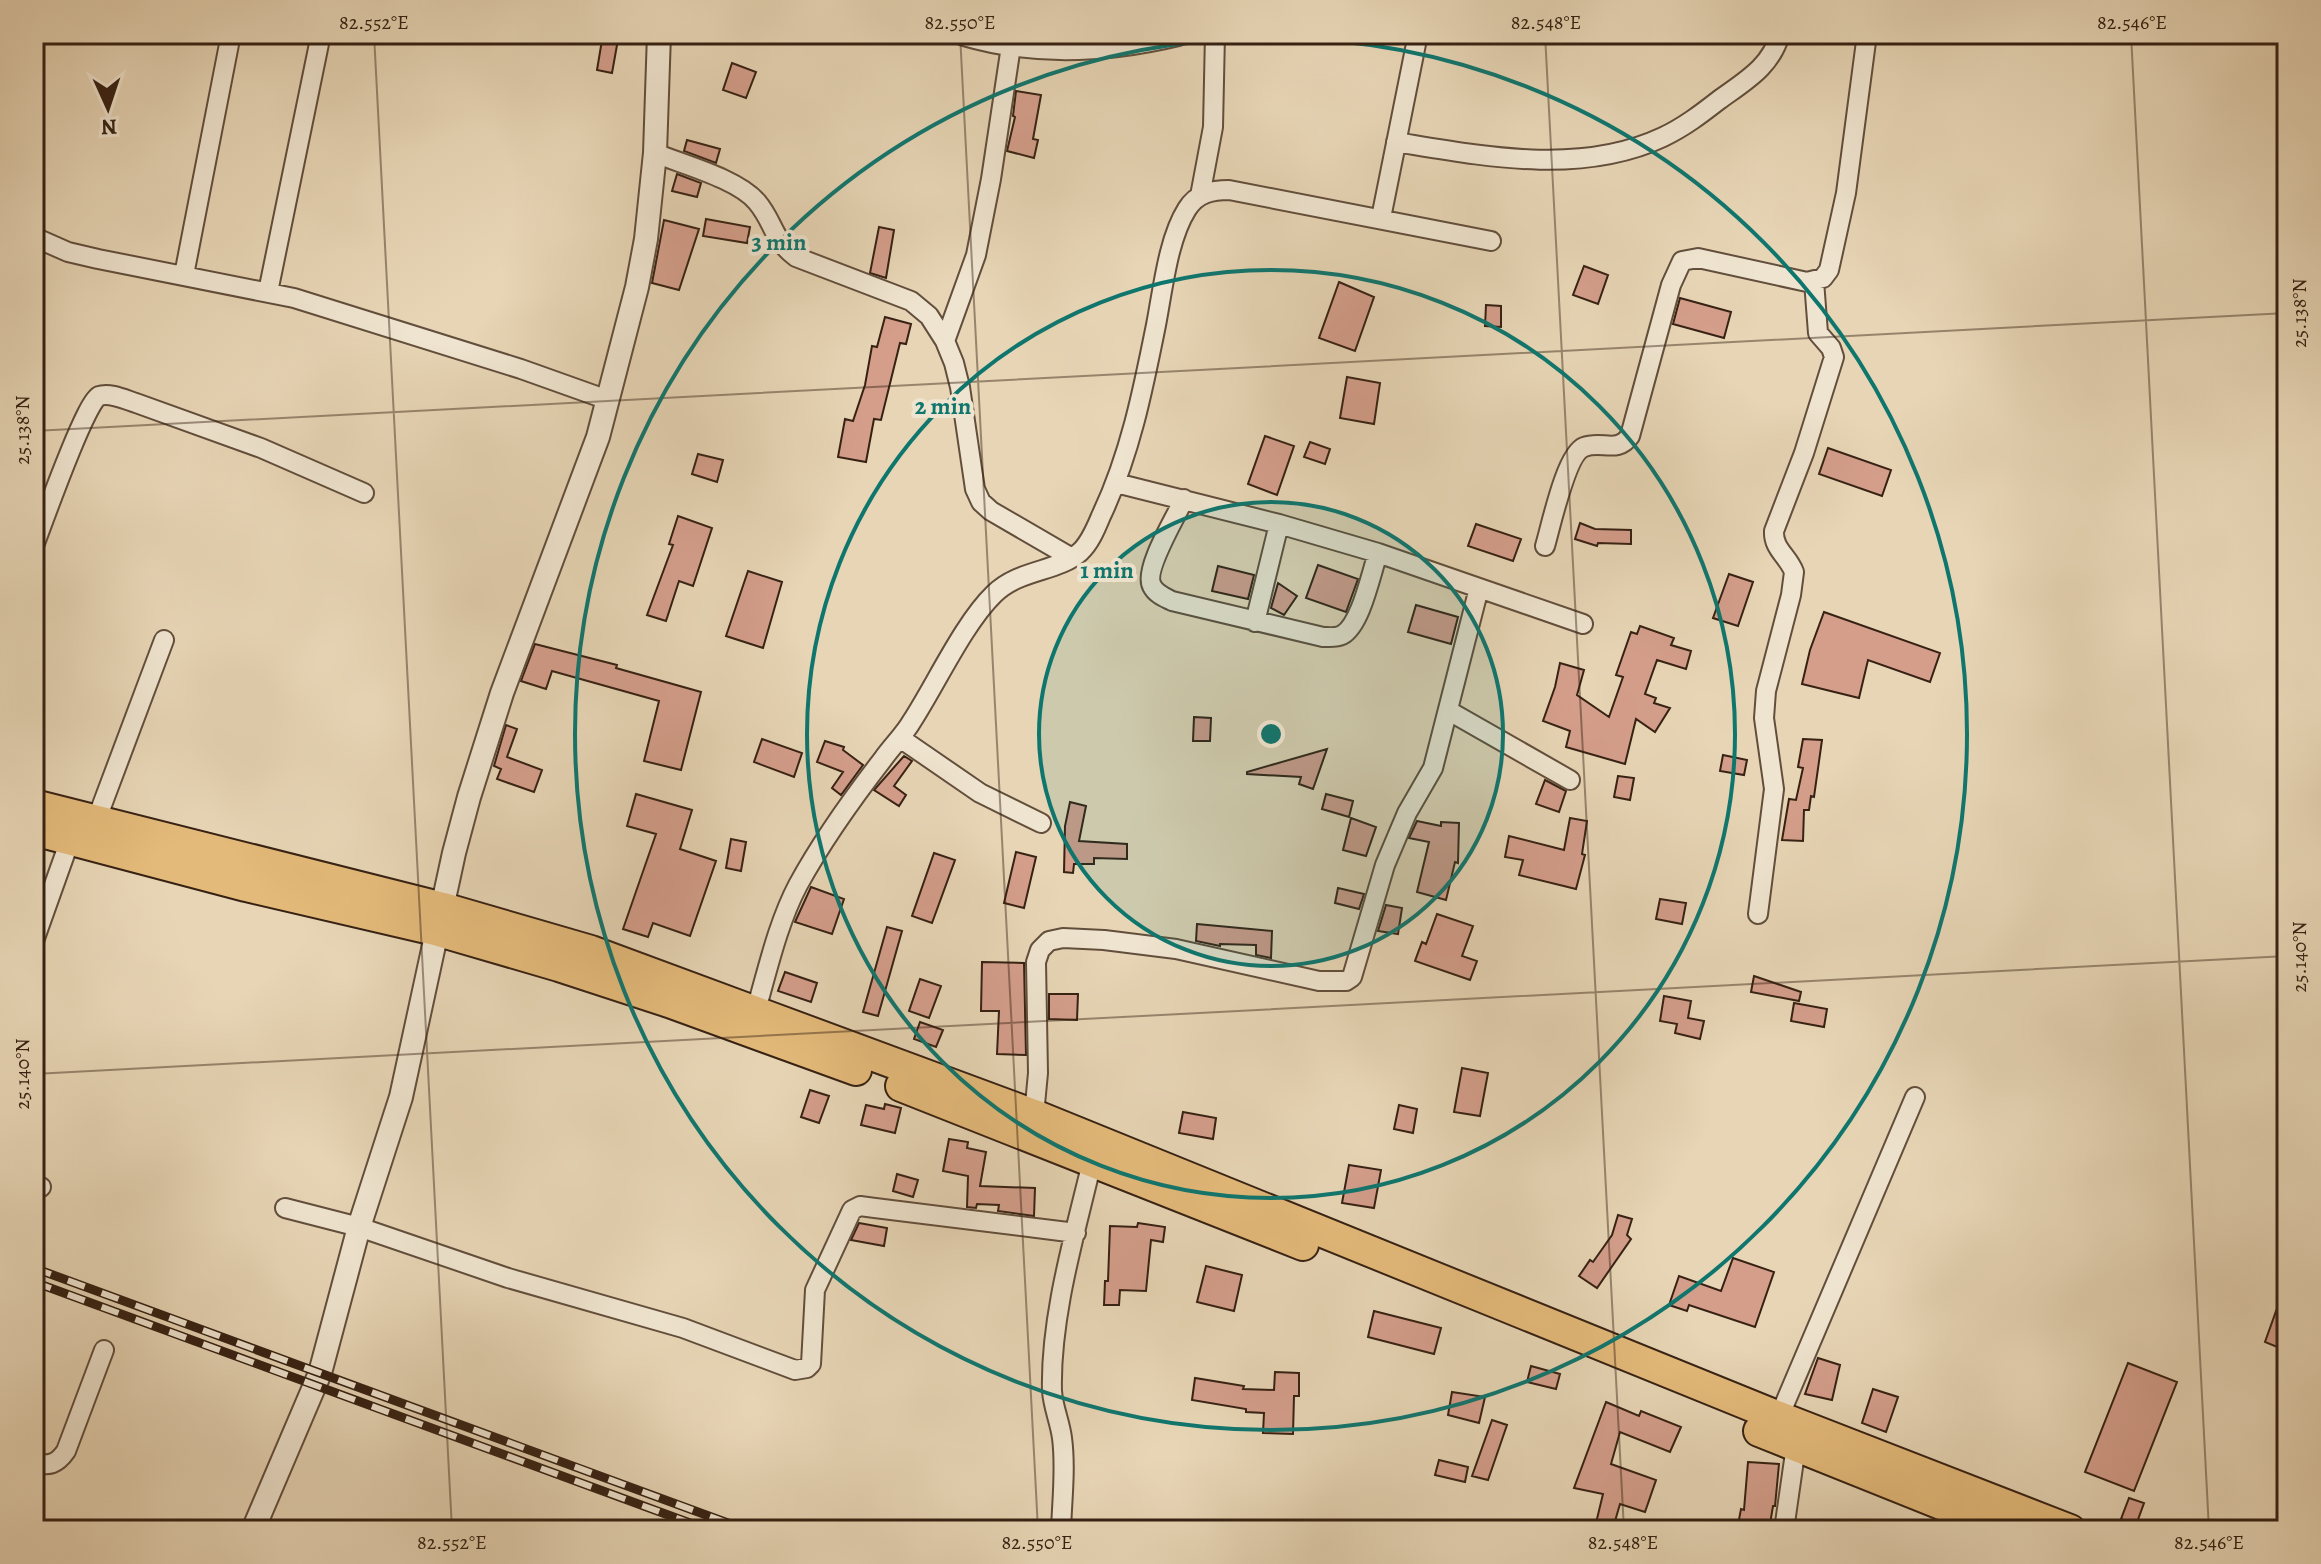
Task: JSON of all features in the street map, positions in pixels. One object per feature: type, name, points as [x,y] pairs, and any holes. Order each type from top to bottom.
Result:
[{"type":"highway","points":[[34,805],[441,920],[559,966],[669,1002],[895,1084],[1407,1286],[2006,1530]]},
{"type":"highway","points":[[34,830],[246,886],[441,920],[591,951],[1034,1115],[1779,1417],[2070,1530]]},
{"type":"street","points":[[184,275],[231,34]]},
{"type":"street","points":[[268,292],[321,34]]},
{"type":"street","points":[[253,1530],[320,1373],[359,1227],[401,1097],[469,797],[502,693],[598,437],[637,287],[646,239],[655,153],[659,34]]},
{"type":"street","points":[[964,34],[1011,46],[1106,48],[1178,34]]},
{"type":"street","points":[[1200,196],[1213,127],[1215,34]]},
{"type":"street","points":[[1381,218],[1418,34]]},
{"type":"street","points":[[1396,142],[1529,160],[1569,159],[1619,152],[1661,138],[1691,122],[1750,79],[1768,61],[1780,34]]},
{"type":"street","points":[[1545,546],[1566,478],[1579,451],[1586,446],[1618,447],[1630,436],[1671,285],[1682,261],[1698,258],[1793,280],[1823,278],[1833,262],[1846,193],[1867,34]]},
{"type":"street","points":[[945,341],[976,255],[1011,46]]},
{"type":"street","points":[[655,153],[735,185],[756,200],[782,247],[796,257],[911,301],[929,316],[945,341],[960,387],[969,464],[981,502],[991,511],[1072,558]]},
{"type":"street","points":[[756,1010],[784,917],[797,886],[853,800],[900,738],[977,615],[994,593],[1024,574],[1072,558],[1091,537],[1116,483],[1134,428],[1167,270],[1179,224],[1189,206],[1212,190],[1229,190],[1491,241]]},
{"type":"street","points":[[34,237],[68,252],[268,292],[521,369],[608,400]]},
{"type":"street","points":[[1758,914],[1774,789],[1764,718],[1766,691],[1794,572],[1777,549],[1773,540],[1774,531],[1804,453],[1834,357],[1831,348],[1818,333],[1814,281]]},
{"type":"street","points":[[34,546],[80,426],[98,396],[115,396],[261,448],[364,493]]},
{"type":"street","points":[[1116,483],[1279,524],[1378,553],[1583,624]]},
{"type":"street","points":[[1184,499],[1154,558],[1150,584],[1157,594],[1172,601],[1323,637],[1340,636],[1350,629],[1359,613],[1378,553]]},
{"type":"street","points":[[1255,622],[1279,524]]},
{"type":"street","points":[[1034,1115],[1038,1073],[1036,962],[1040,950],[1049,941],[1063,938],[1104,940],[1176,949],[1319,981],[1346,981],[1352,977],[1385,865],[1407,813],[1433,768],[1479,588]]},
{"type":"street","points":[[96,821],[164,640]]},
{"type":"street","points":[[1449,711],[1570,780]]},
{"type":"street","points":[[900,738],[980,793],[1041,823]]},
{"type":"street","points":[[34,941],[70,840]]},
{"type":"street","points":[[1779,1417],[1915,1097]]},
{"type":"street","points":[[1061,1530],[1064,1459],[1052,1393],[1053,1354],[1092,1162]]},
{"type":"street","points":[[285,1208],[359,1227],[508,1278],[683,1328],[795,1370],[811,1364],[815,1290],[852,1210],[860,1206],[1076,1233]]},
{"type":"street","points":[[34,1462],[50,1465],[66,1451],[104,1350]]},
{"type":"street","points":[[1784,1530],[1796,1446]]},
{"type":"building","points":[[603,34],[619,34],[612,73],[597,70]]},
{"type":"building","points":[[732,63],[756,72],[746,98],[723,90]]},
{"type":"building","points":[[1016,91],[1041,95],[1033,139],[1038,140],[1034,158],[1007,151],[1015,117]]},
{"type":"building","points":[[687,140],[720,149],[716,163],[684,151]]},
{"type":"building","points":[[677,174],[701,183],[697,197],[672,191]]},
{"type":"building","points":[[706,219],[750,227],[747,243],[703,236]]},
{"type":"building","points":[[664,220],[699,229],[679,290],[652,283]]},
{"type":"building","points":[[879,227],[894,230],[886,278],[870,273]]},
{"type":"building","points":[[1584,266],[1608,275],[1598,304],[1573,295]]},
{"type":"building","points":[[1339,282],[1374,297],[1355,351],[1319,338]]},
{"type":"building","points":[[1680,298],[1731,312],[1724,338],[1673,324]]},
{"type":"building","points":[[1486,305],[1501,306],[1501,327],[1485,326]]},
{"type":"building","points":[[885,317],[911,324],[906,344],[900,343],[881,420],[874,419],[866,462],[838,457],[845,419],[853,421],[865,385],[872,346],[877,347]]},
{"type":"building","points":[[1347,377],[1380,383],[1374,424],[1340,418]]},
{"type":"building","points":[[1265,436],[1294,446],[1277,495],[1248,484]]},
{"type":"building","points":[[1310,442],[1330,449],[1325,464],[1304,457]]},
{"type":"building","points":[[1828,448],[1891,470],[1882,496],[1819,474]]},
{"type":"building","points":[[698,454],[723,460],[717,482],[692,474]]},
{"type":"building","points":[[678,516],[712,528],[693,586],[679,581],[666,621],[647,615],[673,545],[669,544]]},
{"type":"building","points":[[1580,523],[1595,529],[1631,530],[1631,544],[1598,543],[1597,546],[1575,539]]},
{"type":"building","points":[[1476,524],[1521,539],[1513,561],[1468,546]]},
{"type":"building","points":[[1318,565],[1358,579],[1346,612],[1306,598]]},
{"type":"building","points":[[1218,566],[1254,575],[1248,599],[1212,591]]},
{"type":"building","points":[[748,571],[782,582],[763,648],[726,636]]},
{"type":"building","points":[[1729,574],[1753,582],[1738,626],[1713,618]]},
{"type":"building","points":[[1278,583],[1297,596],[1284,615],[1271,608]]},
{"type":"building","points":[[1416,605],[1458,617],[1451,644],[1408,632]]},
{"type":"building","points":[[1824,612],[1940,653],[1930,682],[1868,660],[1859,698],[1802,684]]},
{"type":"building","points":[[1640,626],[1674,638],[1671,645],[1691,651],[1686,669],[1657,660],[1645,694],[1656,698],[1654,703],[1670,708],[1655,732],[1636,719],[1625,764],[1566,747],[1570,731],[1543,721],[1560,663],[1584,670],[1577,695],[1609,717],[1623,677],[1616,675],[1631,632],[1637,634]]},
{"type":"building","points":[[535,644],[617,665],[616,668],[701,692],[681,770],[644,761],[659,701],[552,671],[546,689],[521,681]]},
{"type":"building","points":[[1194,717],[1211,718],[1210,741],[1193,741]]},
{"type":"building","points":[[506,725],[517,729],[507,757],[542,770],[534,792],[497,779],[501,769],[494,766]]},
{"type":"building","points":[[762,739],[802,753],[794,777],[754,762]]},
{"type":"building","points":[[1803,739],[1822,740],[1814,797],[1811,796],[1809,810],[1804,810],[1803,841],[1782,840],[1789,799],[1796,800],[1803,768],[1798,767]]},
{"type":"building","points":[[825,741],[844,747],[843,750],[863,765],[841,795],[832,788],[843,772],[817,762]]},
{"type":"building","points":[[1327,749],[1313,789],[1299,784],[1301,777],[1247,774],[1247,772]]},
{"type":"building","points":[[1723,755],[1747,760],[1744,775],[1720,771]]},
{"type":"building","points":[[904,756],[912,761],[894,786],[906,795],[899,806],[874,790]]},
{"type":"building","points":[[1618,776],[1634,778],[1630,800],[1614,797]]},
{"type":"building","points":[[1545,780],[1566,791],[1559,812],[1536,804]]},
{"type":"building","points":[[636,794],[692,810],[680,849],[716,861],[690,936],[653,923],[648,937],[623,929],[656,834],[627,826]]},
{"type":"building","points":[[1326,794],[1353,801],[1349,817],[1322,809]]},
{"type":"building","points":[[1070,802],[1086,806],[1079,841],[1127,844],[1127,859],[1094,858],[1094,864],[1074,864],[1073,873],[1064,872],[1065,826]]},
{"type":"building","points":[[1351,818],[1376,827],[1366,856],[1343,850]]},
{"type":"building","points":[[1570,818],[1587,821],[1582,854],[1585,855],[1576,889],[1519,875],[1523,860],[1505,857],[1509,836],[1564,850]]},
{"type":"building","points":[[1417,821],[1441,826],[1441,822],[1459,823],[1458,863],[1455,862],[1446,900],[1417,892],[1429,842],[1409,838]]},
{"type":"building","points":[[731,839],[746,842],[741,871],[726,868]]},
{"type":"building","points":[[1016,852],[1036,857],[1024,908],[1004,903]]},
{"type":"building","points":[[934,853],[955,860],[932,923],[912,916]]},
{"type":"building","points":[[811,887],[844,899],[832,934],[795,922]]},
{"type":"building","points":[[1338,888],[1364,894],[1359,909],[1335,903]]},
{"type":"building","points":[[1660,899],[1686,903],[1682,924],[1656,919]]},
{"type":"building","points":[[1386,905],[1402,908],[1398,934],[1378,931]]},
{"type":"building","points":[[1437,914],[1473,926],[1462,956],[1477,961],[1470,980],[1415,961],[1422,942],[1426,944]]},
{"type":"building","points":[[1197,924],[1272,931],[1271,958],[1256,955],[1256,945],[1220,946],[1196,941]]},
{"type":"building","points":[[887,927],[902,931],[878,1016],[863,1012]]},
{"type":"building","points":[[982,962],[1024,963],[1026,1055],[997,1054],[999,1011],[981,1011]]},
{"type":"building","points":[[785,972],[817,983],[811,1002],[778,991]]},
{"type":"building","points":[[1754,976],[1801,992],[1799,1001],[1751,992]]},
{"type":"building","points":[[920,979],[941,986],[929,1018],[909,1011]]},
{"type":"building","points":[[1049,994],[1078,994],[1077,1020],[1049,1019]]},
{"type":"building","points":[[1664,996],[1691,1001],[1688,1018],[1704,1021],[1700,1039],[1675,1033],[1677,1024],[1660,1021]]},
{"type":"building","points":[[1794,1003],[1827,1009],[1824,1027],[1791,1021]]},
{"type":"building","points":[[920,1022],[943,1030],[936,1047],[914,1039]]},
{"type":"building","points":[[1462,1068],[1488,1073],[1480,1116],[1454,1112]]},
{"type":"building","points":[[810,1090],[829,1096],[819,1123],[801,1117]]},
{"type":"building","points":[[885,1104],[901,1108],[895,1133],[861,1125],[866,1105],[884,1109]]},
{"type":"building","points":[[1399,1105],[1417,1109],[1413,1133],[1394,1129]]},
{"type":"building","points":[[1183,1112],[1216,1118],[1213,1139],[1179,1133]]},
{"type":"building","points":[[949,1139],[968,1142],[967,1148],[986,1152],[980,1186],[1035,1188],[1034,1216],[998,1211],[999,1205],[967,1207],[968,1176],[943,1171]]},
{"type":"building","points":[[1349,1165],[1381,1170],[1374,1208],[1342,1203]]},
{"type":"building","points":[[897,1174],[918,1180],[913,1197],[893,1191]]},
{"type":"building","points":[[1618,1215],[1632,1219],[1627,1235],[1631,1239],[1597,1288],[1579,1276],[1612,1235]]},
{"type":"building","points":[[859,1223],[887,1228],[884,1246],[851,1240]]},
{"type":"building","points":[[1138,1223],[1165,1227],[1163,1242],[1151,1240],[1146,1291],[1120,1290],[1119,1305],[1104,1305],[1110,1226],[1137,1227]]},
{"type":"building","points":[[1733,1258],[1774,1272],[1755,1327],[1689,1305],[1687,1311],[1669,1305],[1679,1276],[1721,1291]]},
{"type":"building","points":[[1206,1266],[1242,1275],[1234,1311],[1197,1302]]},
{"type":"building","points":[[2287,1287],[2287,1351],[2265,1342]]},
{"type":"building","points":[[1374,1311],[1441,1328],[1434,1354],[1368,1337]]},
{"type":"building","points":[[1818,1358],[1840,1365],[1832,1400],[1805,1394]]},
{"type":"building","points":[[2128,1363],[2177,1382],[2134,1491],[2085,1472]]},
{"type":"building","points":[[1531,1366],[1560,1374],[1556,1389],[1527,1382]]},
{"type":"building","points":[[1275,1372],[1299,1373],[1299,1396],[1294,1396],[1293,1434],[1263,1433],[1264,1413],[1192,1400],[1195,1378],[1244,1386],[1243,1389],[1274,1390]]},
{"type":"building","points":[[1873,1389],[1898,1397],[1886,1432],[1862,1423]]},
{"type":"building","points":[[1452,1392],[1485,1397],[1479,1423],[1448,1415]]},
{"type":"building","points":[[1606,1402],[1639,1416],[1641,1411],[1681,1427],[1670,1452],[1620,1432],[1611,1464],[1656,1480],[1645,1512],[1620,1504],[1613,1528],[1596,1523],[1603,1494],[1574,1488]]},
{"type":"building","points":[[1492,1420],[1507,1425],[1488,1480],[1472,1476]]},
{"type":"building","points":[[1439,1460],[1468,1467],[1465,1482],[1435,1475]]},
{"type":"building","points":[[1748,1462],[1779,1464],[1769,1530],[1737,1530],[1741,1509],[1744,1510]]},
{"type":"building","points":[[2129,1498],[2144,1503],[2136,1525],[2121,1519]]},
{"type":"railway","points":[[34,1268],[747,1530]]},
{"type":"railway","points":[[34,1282],[709,1530]]}]
